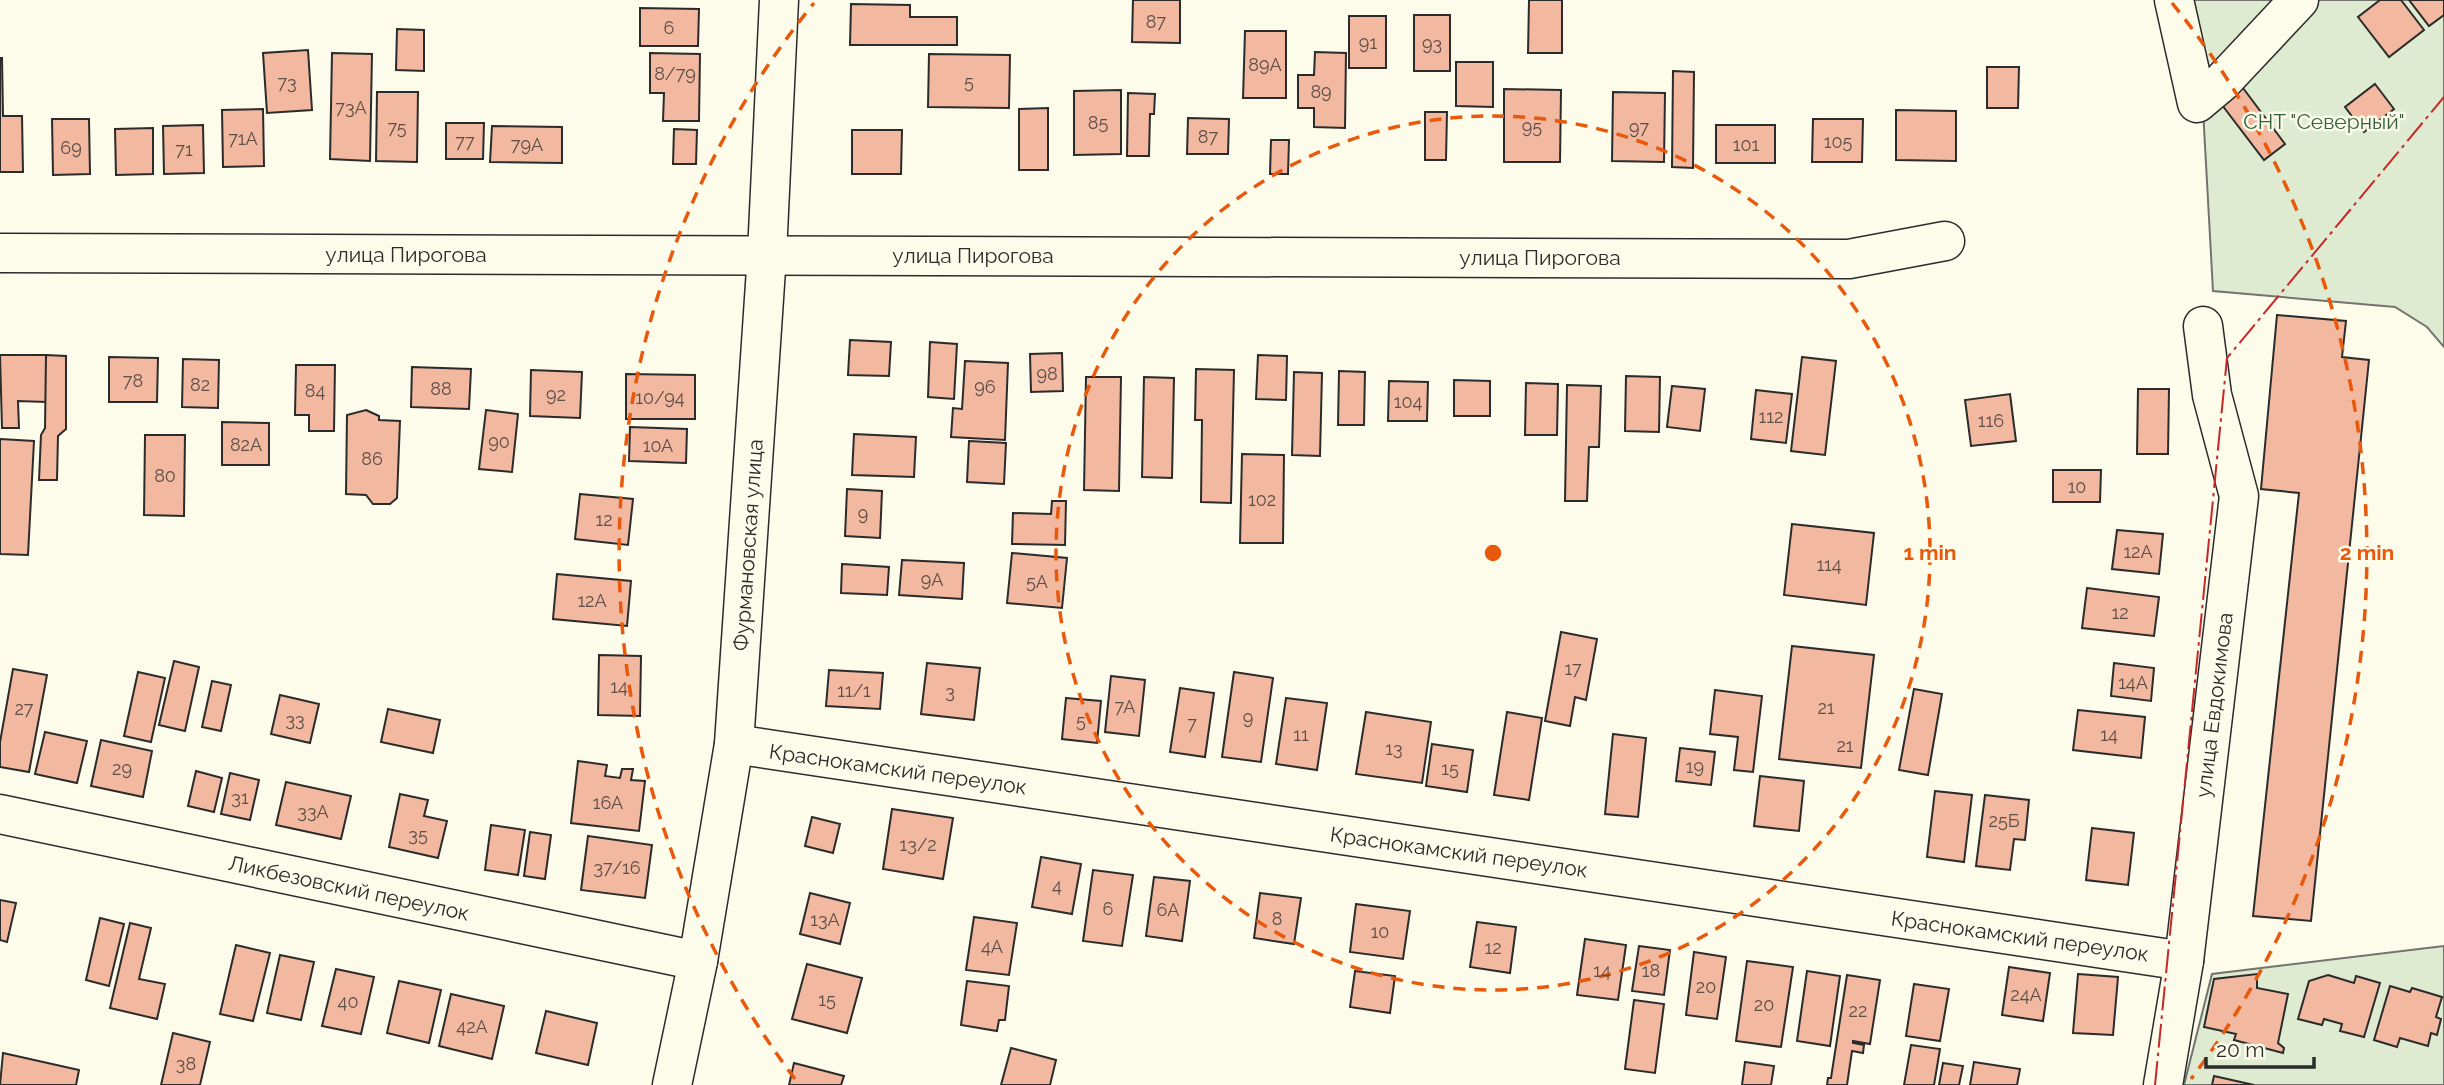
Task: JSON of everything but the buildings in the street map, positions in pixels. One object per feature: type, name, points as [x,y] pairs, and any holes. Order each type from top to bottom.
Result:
[{"type":"street","name":"Фурмановская улица","points":[[672,1085],[698,961],[734,744],[767,254],[779,0]]},
{"type":"street","points":[[2174,0],[2197,103],[2222,82],[2299,0]]},
{"type":"street","name":"улица Пирогова","points":[[0,253],[1849,259],[1945,241]]},
{"type":"street","name":"улица Евдокимова","points":[[2163,1085],[2184,961],[2239,496],[2212,395],[2203,326]]},
{"type":"street","name":"Краснокамский переулок","points":[[734,744],[2184,961]]},
{"type":"street","name":"Ликбезовский переулок","points":[[0,814],[698,961]]},
{"type":"green space","name":"СНТ \"Северный\"","points":[[2184,0],[2444,0],[2444,347],[2427,327],[2395,307],[2213,291],[2201,73]]},
{"type":"green space","points":[[2444,946],[2444,1085],[2184,1085],[2212,974]]},
{"type":"power","points":[[2155,1085],[2227,358],[2444,97]]}]
